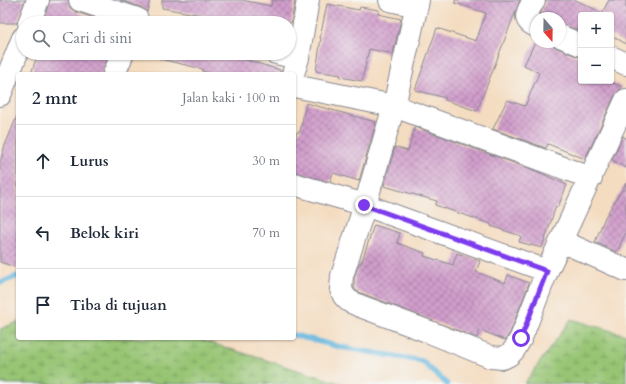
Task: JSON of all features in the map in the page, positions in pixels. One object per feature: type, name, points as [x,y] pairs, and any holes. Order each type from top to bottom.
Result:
[{"type":"street","points":[[32,16],[38,0]]},
{"type":"street","points":[[80,0],[125,16]]},
{"type":"street","points":[[287,60],[296,66],[308,0]]},
{"type":"street","points":[[390,0],[418,3],[394,106],[342,276],[341,289],[344,296],[349,301],[360,306],[427,331],[491,358],[503,358],[509,355],[514,350],[521,338],[547,271],[626,100]]},
{"type":"street","points":[[530,23],[527,16],[534,0]]},
{"type":"street","points":[[566,39],[578,44]]},
{"type":"street","points":[[0,95],[16,55]]},
{"type":"street","points":[[614,58],[626,64]]},
{"type":"street","points":[[115,72],[120,60]]},
{"type":"street","points":[[296,86],[394,106],[591,178]]},
{"type":"street","points":[[296,185],[364,205],[547,271]]},
{"type":"street","points":[[561,241],[626,270]]},
{"type":"green space","points":[[571,319],[626,335],[626,384],[524,384]]},
{"type":"green space","points":[[16,323],[16,340],[201,340],[343,384],[0,384],[0,329]]},
{"type":"building","points":[[0,0],[25,0],[19,16],[16,16],[16,23],[0,23]]},
{"type":"building","points":[[50,0],[68,0],[70,8],[76,12],[88,16],[44,16]]},
{"type":"building","points":[[120,0],[150,0],[147,12],[141,7]]},
{"type":"building","points":[[162,0],[242,0],[271,6],[272,0],[295,0],[292,16],[207,16],[162,8]]},
{"type":"building","points":[[455,0],[520,0],[477,111],[445,100],[446,98],[415,90],[437,28],[476,41],[486,13],[455,3]]},
{"type":"building","points":[[546,0],[576,0],[600,12],[578,12],[578,30],[566,26],[566,12],[541,12]]},
{"type":"building","points":[[609,0],[626,0],[626,44],[614,37],[614,12],[603,12]]},
{"type":"building","points":[[327,4],[359,10],[360,7],[379,10],[378,14],[401,19],[393,54],[369,49],[362,81],[340,77],[341,75],[316,71],[320,38]]},
{"type":"building","points":[[532,48],[557,48],[578,56],[578,84],[614,83],[622,87],[615,95],[585,159],[548,144],[546,148],[493,129],[507,100],[525,106],[539,73],[524,65]]},
{"type":"building","points":[[36,60],[107,60],[103,72],[32,72]]},
{"type":"building","points":[[164,60],[247,60],[280,70],[280,72],[206,72],[202,71],[203,69]]},
{"type":"building","points":[[306,103],[376,122],[359,181],[333,173],[330,182],[296,173],[296,135],[297,132],[300,132]]},
{"type":"building","points":[[16,118],[16,267],[0,262],[0,163],[4,148]]},
{"type":"building","points":[[415,127],[536,171],[567,185],[558,207],[556,206],[542,248],[519,242],[521,236],[435,205],[437,201],[384,186],[395,147],[408,151]]},
{"type":"building","points":[[623,136],[626,138],[626,168],[612,160]]},
{"type":"building","points":[[626,183],[626,232],[617,252],[595,242],[605,217]]},
{"type":"building","points":[[374,225],[400,233],[397,243],[425,253],[424,256],[453,265],[457,253],[480,261],[476,272],[505,283],[508,275],[529,283],[510,333],[505,340],[480,330],[477,338],[356,291],[354,287],[354,278],[359,263],[361,264]]},
{"type":"waterway","points":[[0,283],[16,277]]},
{"type":"waterway","points":[[296,336],[340,347],[422,361],[447,384]]},
{"type":"route","points":[[364,205],[547,271],[521,338]]}]
